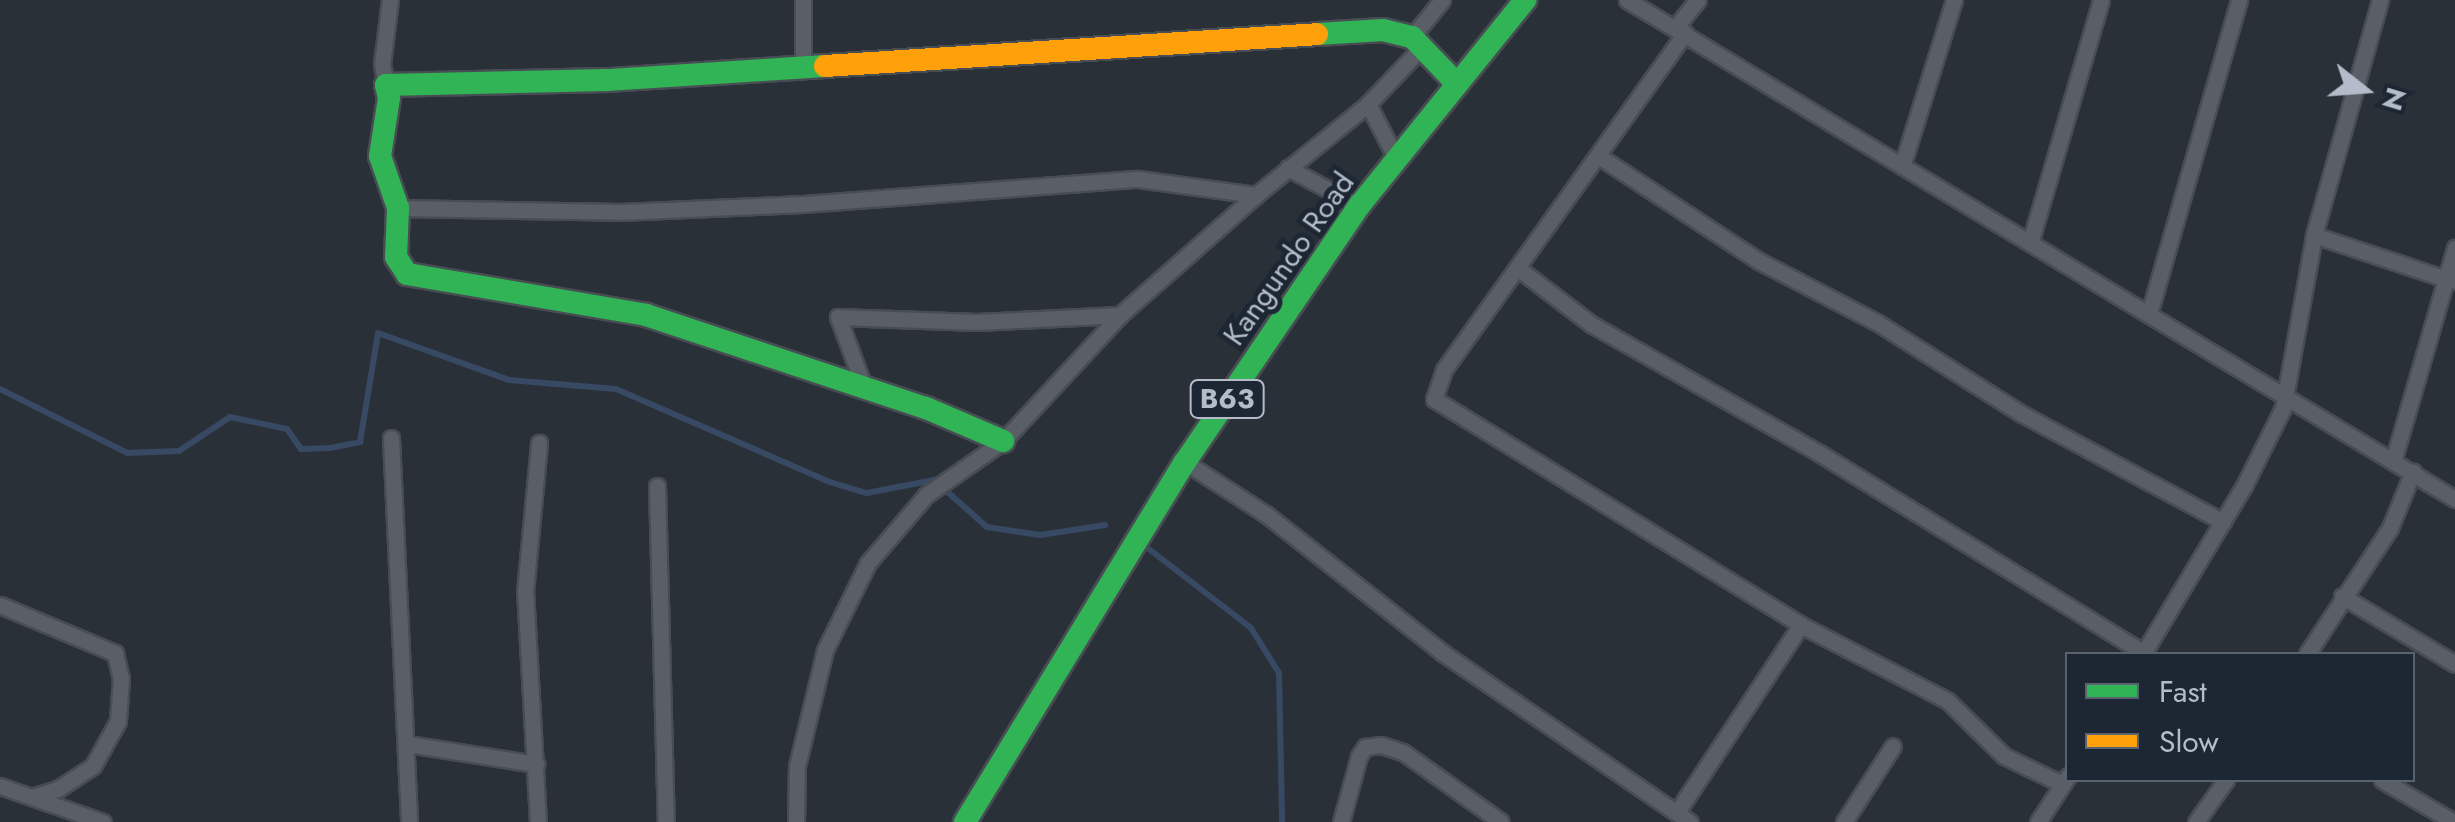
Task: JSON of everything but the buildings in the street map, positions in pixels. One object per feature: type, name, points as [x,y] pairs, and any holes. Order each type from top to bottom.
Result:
[{"type":"main road","name":"Kangundo Road","points":[[965,822],[1184,462],[1359,206],[1525,0]]},
{"type":"main road","points":[[1003,442],[864,387],[646,315],[406,274],[396,257],[398,208],[380,156],[389,98],[386,85],[606,80],[1383,30],[1417,42],[1457,84]]},
{"type":"street","points":[[386,85],[382,64],[390,0]]},
{"type":"street","points":[[803,67],[804,0]]},
{"type":"street","points":[[796,822],[797,766],[825,650],[868,563],[926,495],[1003,442],[1120,315],[1256,195],[1368,104],[1417,42],[1442,0]]},
{"type":"street","points":[[1627,0],[2394,458],[2455,500]]},
{"type":"street","points":[[1698,0],[1600,157],[1444,370],[1434,399],[1801,625],[1948,702],[2004,756],[2065,780],[2038,822]]},
{"type":"street","points":[[1902,166],[1954,0]]},
{"type":"street","points":[[2030,243],[2101,0]]},
{"type":"street","points":[[2149,314],[2239,0]]},
{"type":"street","points":[[2145,652],[2276,430],[2314,235],[2380,0]]},
{"type":"street","points":[[1368,104],[1396,160]]},
{"type":"street","points":[[1600,157],[1759,261],[1878,323],[2022,414],[2223,522]]},
{"type":"street","points":[[1288,168],[1359,206]]},
{"type":"street","points":[[398,208],[637,211],[1138,180],[1256,195]]},
{"type":"street","points":[[2314,235],[2450,280]]},
{"type":"street","points":[[2394,458],[2450,280],[2455,248]]},
{"type":"street","points":[[1519,268],[1591,324],[1819,452],[2141,652]]},
{"type":"street","points":[[864,387],[838,317],[978,322],[1120,315]]},
{"type":"street","points":[[391,438],[409,822]]},
{"type":"street","points":[[538,822],[525,592],[540,443]]},
{"type":"street","points":[[1184,462],[1267,515],[1443,653],[1683,817],[1801,625]]},
{"type":"street","points":[[2308,652],[2390,528],[2412,471]]},
{"type":"street","points":[[657,486],[666,822]]},
{"type":"street","points":[[2342,596],[2455,664]]},
{"type":"street","points":[[0,605],[115,653],[122,678],[118,720],[93,766],[58,788],[32,797]]},
{"type":"street","points":[[408,744],[536,764]]},
{"type":"street","points":[[1341,822],[1359,756],[1365,747],[1381,745],[1403,752],[1501,822]]},
{"type":"street","points":[[1844,822],[1893,746]]},
{"type":"street","points":[[2198,821],[2225,782]]},
{"type":"street","points":[[2385,782],[2454,822]]},
{"type":"street","points":[[0,786],[103,822]]},
{"type":"waterway","points":[[0,389],[127,453],[179,451],[230,417],[287,429],[301,449],[330,448],[360,442],[378,333],[509,380],[616,389],[830,482],[867,493],[934,480],[987,527],[1040,535],[1105,525]]},
{"type":"waterway","points":[[1145,546],[1251,628],[1279,673],[1282,822]]},
{"type":"traffic: fast","points":[[965,822],[1185,462],[1359,206],[1525,0]]},
{"type":"traffic: fast","points":[[1317,34],[1383,30],[1412,37],[1457,84]]},
{"type":"traffic: fast","points":[[825,66],[606,80],[386,85],[389,98],[380,156],[398,208],[396,257],[407,274],[646,315],[926,408],[1003,441]]},
{"type":"traffic: slow","points":[[825,66],[1317,34]]}]
